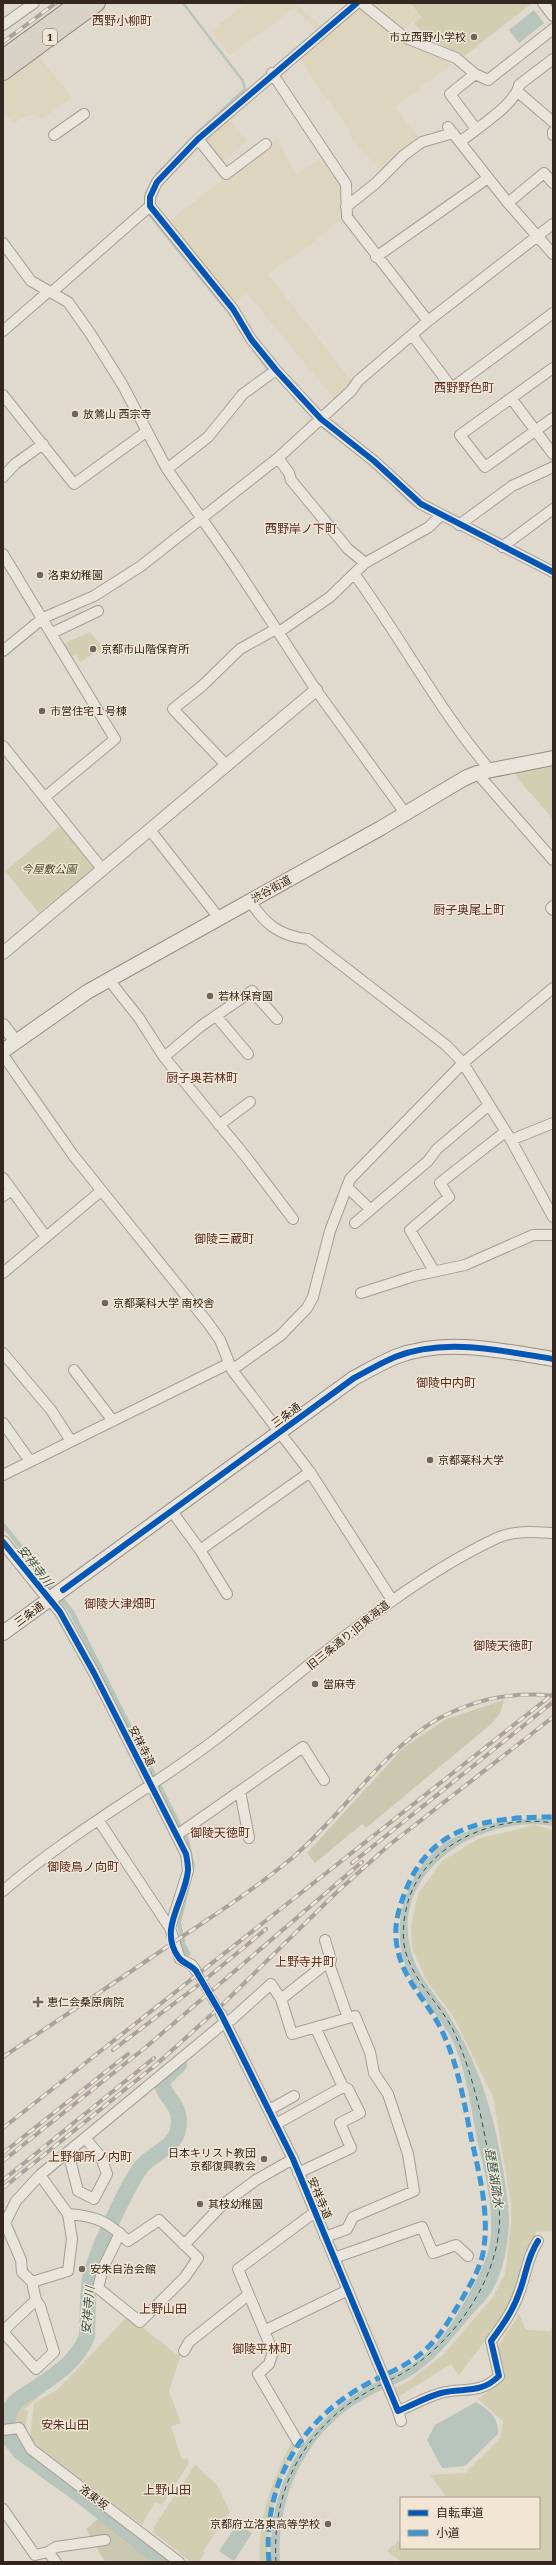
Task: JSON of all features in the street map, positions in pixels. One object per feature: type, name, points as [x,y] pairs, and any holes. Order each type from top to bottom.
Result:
[{"type":"highway","name":"1","points":[[3,58],[78,3]]},
{"type":"highway","name":"1","points":[[3,72],[97,3]]},
{"type":"main road","name":"渋谷街道","points":[[3,1051],[87,992],[477,773],[553,758]]},
{"type":"main road","name":"三条通","points":[[3,1633],[354,1378],[395,1357],[418,1351],[460,1347],[553,1359]]},
{"type":"street","points":[[3,26],[34,3]]},
{"type":"street","points":[[3,331],[146,208],[157,182],[198,139],[272,73],[321,35],[357,3]]},
{"type":"street","points":[[362,3],[404,37],[456,58],[475,74],[488,80],[553,29]]},
{"type":"street","points":[[543,3],[553,16]]},
{"type":"street","points":[[460,142],[506,104],[518,92],[519,85],[553,59]]},
{"type":"street","points":[[272,73],[346,184],[347,217],[376,257],[428,321]]},
{"type":"street","points":[[475,74],[450,94],[476,129]]},
{"type":"street","points":[[518,92],[553,122]]},
{"type":"street","points":[[54,135],[84,114]]},
{"type":"street","points":[[346,207],[376,183],[404,155],[422,142],[450,130],[508,203],[553,254]]},
{"type":"street","points":[[198,139],[226,174],[266,144]]},
{"type":"street","points":[[508,203],[544,173],[553,183]]},
{"type":"street","points":[[376,257],[488,178]]},
{"type":"street","points":[[146,208],[233,309],[251,339],[276,370],[321,419],[374,461],[421,504],[440,516],[553,572]]},
{"type":"street","points":[[3,651],[43,618],[100,592],[141,566],[278,458],[351,391],[358,381],[428,321],[553,224]]},
{"type":"street","points":[[3,243],[31,282],[68,302],[90,333],[122,384],[146,432],[167,469],[202,518],[316,690],[404,813]]},
{"type":"street","points":[[412,335],[452,388],[553,313]]},
{"type":"street","points":[[553,368],[460,435],[485,467],[553,418]]},
{"type":"street","points":[[167,469],[208,437],[243,394],[276,370]]},
{"type":"street","points":[[3,395],[74,484],[146,432]]},
{"type":"street","points":[[512,398],[553,454]]},
{"type":"street","points":[[3,477],[15,464],[43,444]]},
{"type":"street","points":[[278,458],[289,473],[291,480],[348,549],[365,563]]},
{"type":"street","points":[[460,525],[512,486],[553,467]]},
{"type":"street","points":[[502,547],[553,509]]},
{"type":"street","points":[[227,766],[173,708],[202,686],[240,649],[278,631],[330,597],[355,575],[365,563],[429,527],[440,516]]},
{"type":"street","points":[[3,554],[115,739],[45,797]]},
{"type":"street","points":[[355,575],[387,619],[463,738],[491,771]]},
{"type":"street","points":[[52,633],[98,611]]},
{"type":"street","points":[[3,953],[316,690]]},
{"type":"street","points":[[3,746],[103,870]]},
{"type":"street","points":[[477,773],[553,860]]},
{"type":"street","points":[[150,830],[219,918]]},
{"type":"street","points":[[250,901],[261,918],[270,927],[293,937],[308,939],[447,1046],[463,1063],[489,1104],[553,1217]]},
{"type":"street","points":[[553,906],[551,908],[553,910]]},
{"type":"street","points":[[109,980],[139,1018],[164,1057],[293,1219]]},
{"type":"street","points":[[3,1475],[113,1421],[230,1367],[281,1335],[307,1308],[313,1297],[330,1230],[347,1187],[359,1167],[463,1063],[553,988]]},
{"type":"street","points":[[164,1057],[216,1016],[252,991],[277,1019]]},
{"type":"street","points":[[216,1016],[248,1054]]},
{"type":"street","points":[[3,1025],[16,1042]]},
{"type":"street","points":[[3,1055],[100,1191],[208,1323],[220,1340],[230,1367],[310,1472],[392,1600]]},
{"type":"street","points":[[219,1125],[250,1102]]},
{"type":"street","points":[[355,1223],[428,1161],[437,1149],[489,1104]]},
{"type":"street","points":[[434,1271],[410,1230],[448,1197],[440,1183],[508,1136],[553,1123]]},
{"type":"street","points":[[3,1178],[46,1237]]},
{"type":"street","points":[[347,1187],[370,1209]]},
{"type":"street","points":[[3,1196],[12,1190]]},
{"type":"street","points":[[3,1273],[100,1191]]},
{"type":"street","points":[[361,1292],[434,1271],[465,1265],[533,1235],[553,1235]]},
{"type":"street","points":[[3,1353],[51,1410],[71,1442]]},
{"type":"street","points":[[74,1370],[113,1421]]},
{"type":"street","points":[[3,1423],[30,1461]]},
{"type":"street","points":[[200,1550],[310,1472]]},
{"type":"street","points":[[171,1510],[200,1550],[227,1594]]},
{"type":"street","name":"旧三条通り;旧東海道","points":[[3,1892],[99,1821],[156,1783],[212,1742],[411,1586],[499,1537],[525,1531],[553,1533]]},
{"type":"street","name":"安祥寺道","points":[[3,1542],[55,1595],[60,1612],[156,1783],[181,1832],[188,1871],[170,1928]]},
{"type":"street","points":[[181,1832],[303,1747],[324,1780]]},
{"type":"street","points":[[240,1792],[249,1838]]},
{"type":"street","points":[[99,1821],[170,1928],[180,1959],[192,1965],[196,1971]]},
{"type":"street","points":[[325,1940],[331,1960],[329,1964],[348,2018]]},
{"type":"street","points":[[281,1999],[323,1966],[329,1964]]},
{"type":"street","points":[[36,2300],[3,2331],[36,2369],[54,2352],[40,2306],[36,2300],[32,2282],[22,2272],[21,2260],[4,2225],[16,2201],[40,2175],[85,2138],[222,2018],[231,2020],[271,1984],[281,1999],[292,2034],[316,2029],[355,2016],[370,2052],[374,2072],[388,2094],[408,2154],[414,2190],[353,2217],[347,2229],[326,2237]]},
{"type":"street","name":"安祥寺道","points":[[222,2018],[293,2159],[400,2416],[441,2393],[466,2391],[489,2385],[499,2376],[491,2341],[511,2314],[520,2293],[531,2251],[538,2241]]},
{"type":"street","points":[[298,2173],[351,2148],[340,2123],[360,2113],[348,2090],[343,2086],[316,2029]]},
{"type":"street","points":[[276,2124],[343,2086]]},
{"type":"street","points":[[269,2110],[294,2096]]},
{"type":"street","points":[[68,2152],[78,2191],[94,2199],[106,2174],[101,2157],[85,2138]]},
{"type":"street","points":[[184,2245],[222,2205],[256,2180],[293,2159]]},
{"type":"street","points":[[32,2282],[68,2271],[72,2239],[68,2214],[40,2175]]},
{"type":"street","points":[[298,2442],[258,2374],[269,2364],[273,2352],[238,2269],[315,2212]]},
{"type":"street","points":[[68,2214],[105,2221],[118,2231],[128,2241],[159,2220],[198,2258],[174,2289],[140,2322],[98,2288],[103,2268],[118,2231]]},
{"type":"street","points":[[334,2258],[422,2226],[433,2253],[456,2245],[468,2256]]},
{"type":"street","points":[[264,2331],[348,2290]]},
{"type":"street","points":[[184,2351],[189,2342],[248,2295]]},
{"type":"street","name":"洛東坂","points":[[3,2430],[18,2428],[31,2449],[179,2562]]},
{"type":"street","points":[[3,2508],[35,2555],[48,2552],[56,2547],[105,2540]]},
{"type":"street","points":[[48,2552],[56,2562]]},
{"type":"shaded area","points":[[246,3],[296,3],[324,29],[319,33],[294,8],[230,55],[211,31]]},
{"type":"shaded area","points":[[370,3],[408,3],[420,17],[404,30]]},
{"type":"shaded area","points":[[358,5],[403,41],[452,64],[395,107],[421,140],[381,172],[350,136],[350,130],[310,76],[300,55]]},
{"type":"shaded area","points":[[39,56],[72,98],[42,119],[36,115],[27,116],[14,123],[3,111],[3,83]]},
{"type":"shaded area","points":[[226,117],[247,141],[222,162],[203,137]]},
{"type":"shaded area","points":[[278,138],[285,155],[296,174],[323,156],[343,184],[342,218],[315,241],[268,274],[353,383],[335,400],[247,293],[230,306],[164,225]]},
{"type":"shaded area","points":[[504,1700],[500,1714],[490,1725],[366,1828],[362,1824],[315,1863],[307,1853],[403,1748],[446,1719]]},
{"type":"shaded area","points":[[100,2517],[154,2562],[105,2562],[86,2529]]},
{"type":"green space","points":[[410,3],[531,4],[464,56],[429,39],[414,23],[421,17]]},
{"type":"green space","points":[[90,632],[103,648],[80,662],[76,655],[72,656],[63,644]]},
{"type":"green space","points":[[553,765],[553,819],[518,779],[515,772]]},
{"type":"green space","name":"今屋敷公園","points":[[60,826],[94,868],[39,913],[5,871]]},
{"type":"green space","points":[[534,1825],[553,1830],[553,2231],[536,2232],[507,2312],[459,2375],[451,2364],[398,2397],[394,2388],[409,2381],[443,2355],[493,2297],[505,2274],[511,2223],[511,2204],[493,2097],[453,2016],[426,1980],[412,1948],[411,1926],[418,1894],[442,1861],[478,1839]]},
{"type":"green space","points":[[519,2314],[526,2330],[551,2331],[553,2323],[553,2562],[401,2562],[387,2551],[400,2540],[400,2549],[540,2549],[540,2497],[446,2497],[430,2475],[465,2473],[500,2438],[503,2421],[478,2399],[492,2388],[503,2375],[498,2347]]},
{"type":"green space","name":"京都府立洛東高等学校","points":[[128,2316],[180,2357],[169,2391],[181,2423],[171,2426],[182,2460],[187,2458],[189,2463],[162,2505],[155,2502],[142,2525],[39,2449],[30,2439],[34,2403],[57,2390]]},
{"type":"green space","points":[[76,2356],[76,2364],[24,2410],[28,2410],[25,2430],[30,2441],[187,2562],[164,2562],[84,2498],[20,2452],[7,2435],[3,2411],[13,2400],[40,2386]]},
{"type":"green space","points":[[295,2436],[298,2442],[279,2485],[271,2515],[268,2562],[260,2562],[261,2529],[268,2497],[280,2466]]},
{"type":"green space","points":[[195,2465],[217,2485],[230,2512],[203,2551],[205,2553],[199,2562],[191,2562],[153,2532],[154,2527]]},
{"type":"water","points":[[534,10],[544,23],[519,43],[509,30]]},
{"type":"water","points":[[3,1521],[74,1611],[189,1840],[195,1866],[181,1923],[186,1945],[191,1954],[186,1958],[179,1941],[178,1925],[179,1912],[188,1888],[192,1866],[186,1840],[165,1804],[70,1614],[3,1528]]},
{"type":"water","name":"琵琶湖疏水","points":[[553,1818],[553,1826],[526,1825],[499,1829],[472,1838],[448,1852],[429,1871],[415,1893],[408,1919],[410,1947],[417,1967],[421,1976],[450,2017],[470,2054],[485,2093],[496,2133],[504,2175],[509,2222],[506,2251],[498,2279],[485,2301],[425,2366],[410,2376],[362,2400],[342,2414],[310,2449],[298,2469],[289,2491],[283,2514],[280,2538],[280,2562],[271,2562],[271,2536],[275,2511],[282,2487],[291,2465],[304,2444],[320,2424],[338,2407],[367,2387],[415,2363],[430,2350],[444,2334],[467,2297],[482,2268],[489,2248],[491,2234],[491,2210],[463,2069],[450,2035],[409,1975],[402,1955],[400,1920],[407,1894],[418,1872],[431,1855],[448,1842],[466,1832],[486,1825],[508,1821]]},
{"type":"water","points":[[476,2402],[485,2408],[495,2418],[498,2434],[465,2466],[442,2468],[427,2440],[435,2425]]},
{"type":"water","points":[[238,2523],[252,2533],[234,2561],[219,2551]]},
{"type":"waterway","points":[[157,174],[193,137],[245,89],[243,81],[183,3]]},
{"type":"waterway","points":[[146,193],[153,180]]},
{"type":"waterway","points":[[147,212],[233,318]]},
{"type":"waterway","points":[[254,351],[267,368]]},
{"type":"waterway","points":[[291,394],[313,418]]},
{"type":"waterway","points":[[321,426],[349,447]]},
{"type":"waterway","points":[[396,488],[411,503],[427,513]]},
{"type":"waterway","name":"安祥寺川","points":[[164,2562],[84,2498],[20,2452],[7,2435],[7,2422],[9,2413],[16,2402],[68,2364],[79,2351],[87,2336],[90,2279],[98,2254],[120,2204],[142,2166],[168,2146],[176,2136],[179,2122],[178,2115],[174,2104],[167,2095],[162,2084],[164,2079],[179,2065]]},
{"type":"ferry route","points":[[390,2380],[412,2367],[433,2350],[453,2330],[470,2308],[483,2284],[493,2258],[499,2232],[498,2198],[474,2086],[450,2023],[422,1985],[410,1964],[403,1938],[406,1910],[413,1888],[426,1868],[442,1852],[462,1839],[483,1830],[506,1824],[530,1821],[553,1823]]},
{"type":"ferry route","points":[[276,2562],[276,2533],[280,2505],[300,2456],[316,2435],[335,2415],[357,2398],[382,2384]]},
{"type":"tunnel","points":[[196,1971],[221,2014]]},
{"type":"railway","points":[[3,42],[56,3]]},
{"type":"railway","points":[[3,2128],[553,1694]]},
{"type":"railway","points":[[3,2057],[221,1911],[278,1869],[310,1841],[379,1767],[397,1750],[436,1720],[478,1702],[507,1696],[553,1696]]},
{"type":"railway","points":[[352,1863],[553,1702]]},
{"type":"railway","points":[[3,2188],[158,2063],[222,2005],[338,1891],[388,1846],[553,1717]]},
{"type":"railway","points":[[3,2161],[146,2047],[362,1862]]},
{"type":"railway","points":[[113,2050],[201,1983],[266,1929]]},
{"type":"railway","points":[[3,2153],[128,2054]]},
{"type":"railway","points":[[3,2180],[154,2058]]},
{"type":"marked path","points":[[269,2562],[268,2534],[272,2507],[279,2481],[290,2458],[305,2436],[322,2416],[343,2399],[367,2384],[412,2361],[431,2345],[462,2299],[476,2274],[483,2254],[485,2220],[480,2178],[456,2070],[448,2044],[442,2031],[406,1973],[398,1951],[396,1923],[404,1895],[415,1872],[429,1853],[445,1840],[463,1830],[483,1823],[505,1819],[553,1817]]},
{"type":"cycle path","points":[[357,3],[198,139],[157,182],[150,197],[150,206],[233,309],[251,339],[276,370],[321,419],[374,461],[421,504],[553,572]]},
{"type":"cycle path","points":[[63,1590],[354,1378],[390,1359],[414,1351],[453,1347],[494,1350],[553,1359]]},
{"type":"cycle path","points":[[3,1542],[60,1612],[94,1673],[186,1854],[188,1870],[183,1892],[174,1914],[171,1936],[173,1947],[179,1958],[196,1971],[221,2014],[293,2159],[398,2411],[441,2393],[485,2386],[499,2376],[491,2341],[517,2300],[531,2253],[538,2241]]},
{"type":"place","name":"市立西野小学校","points":[[474,37]]},
{"type":"place","name":"放鶯山 西宗寺","points":[[75,414]]},
{"type":"place","name":"洛東幼稚園","points":[[40,575]]},
{"type":"place","name":"京都市山階保育所","points":[[93,649]]},
{"type":"place","name":"市営住宅１号棟","points":[[42,711]]},
{"type":"place","name":"若林保育園","points":[[210,996]]},
{"type":"place","name":"京都薬科大学 南校舎","points":[[105,1303]]},
{"type":"place","name":"京都薬科大学","points":[[430,1460]]},
{"type":"place","name":"當麻寺","points":[[315,1684]]},
{"type":"place","name":"恵仁会桑原病院","points":[[38,2002]]},
{"type":"place","name":"日本キリスト教団 京都復興教会","points":[[264,2159]]},
{"type":"place","name":"其枝幼稚園","points":[[200,2204]]},
{"type":"place","name":"安朱自治会館","points":[[82,2269]]},
{"type":"place","name":"京都府立洛東高等学校","points":[[328,2524]]},
{"type":"district","name":"西野小柳町","points":[[122,21]]},
{"type":"district","name":"西野野色町","points":[[464,388]]},
{"type":"district","name":"西野岸ノ下町","points":[[301,529]]},
{"type":"district","name":"厨子奥尾上町","points":[[469,910]]},
{"type":"district","name":"厨子奥若林町","points":[[202,1078]]},
{"type":"district","name":"御陵三蔵町","points":[[224,1239]]},
{"type":"district","name":"御陵中内町","points":[[446,1383]]},
{"type":"district","name":"御陵大津畑町","points":[[120,1604]]},
{"type":"district","name":"御陵天徳町","points":[[503,1646]]},
{"type":"district","name":"御陵天徳町","points":[[220,1833]]},
{"type":"district","name":"御陵鳥ノ向町","points":[[83,1867]]},
{"type":"district","name":"上野寺井町","points":[[305,1962]]},
{"type":"district","name":"上野御所ノ内町","points":[[90,2157]]},
{"type":"district","name":"上野山田","points":[[163,2309]]},
{"type":"district","name":"御陵平林町","points":[[262,2349]]},
{"type":"district","name":"安朱山田","points":[[65,2425]]},
{"type":"district","name":"上野山田","points":[[167,2490]]}]
